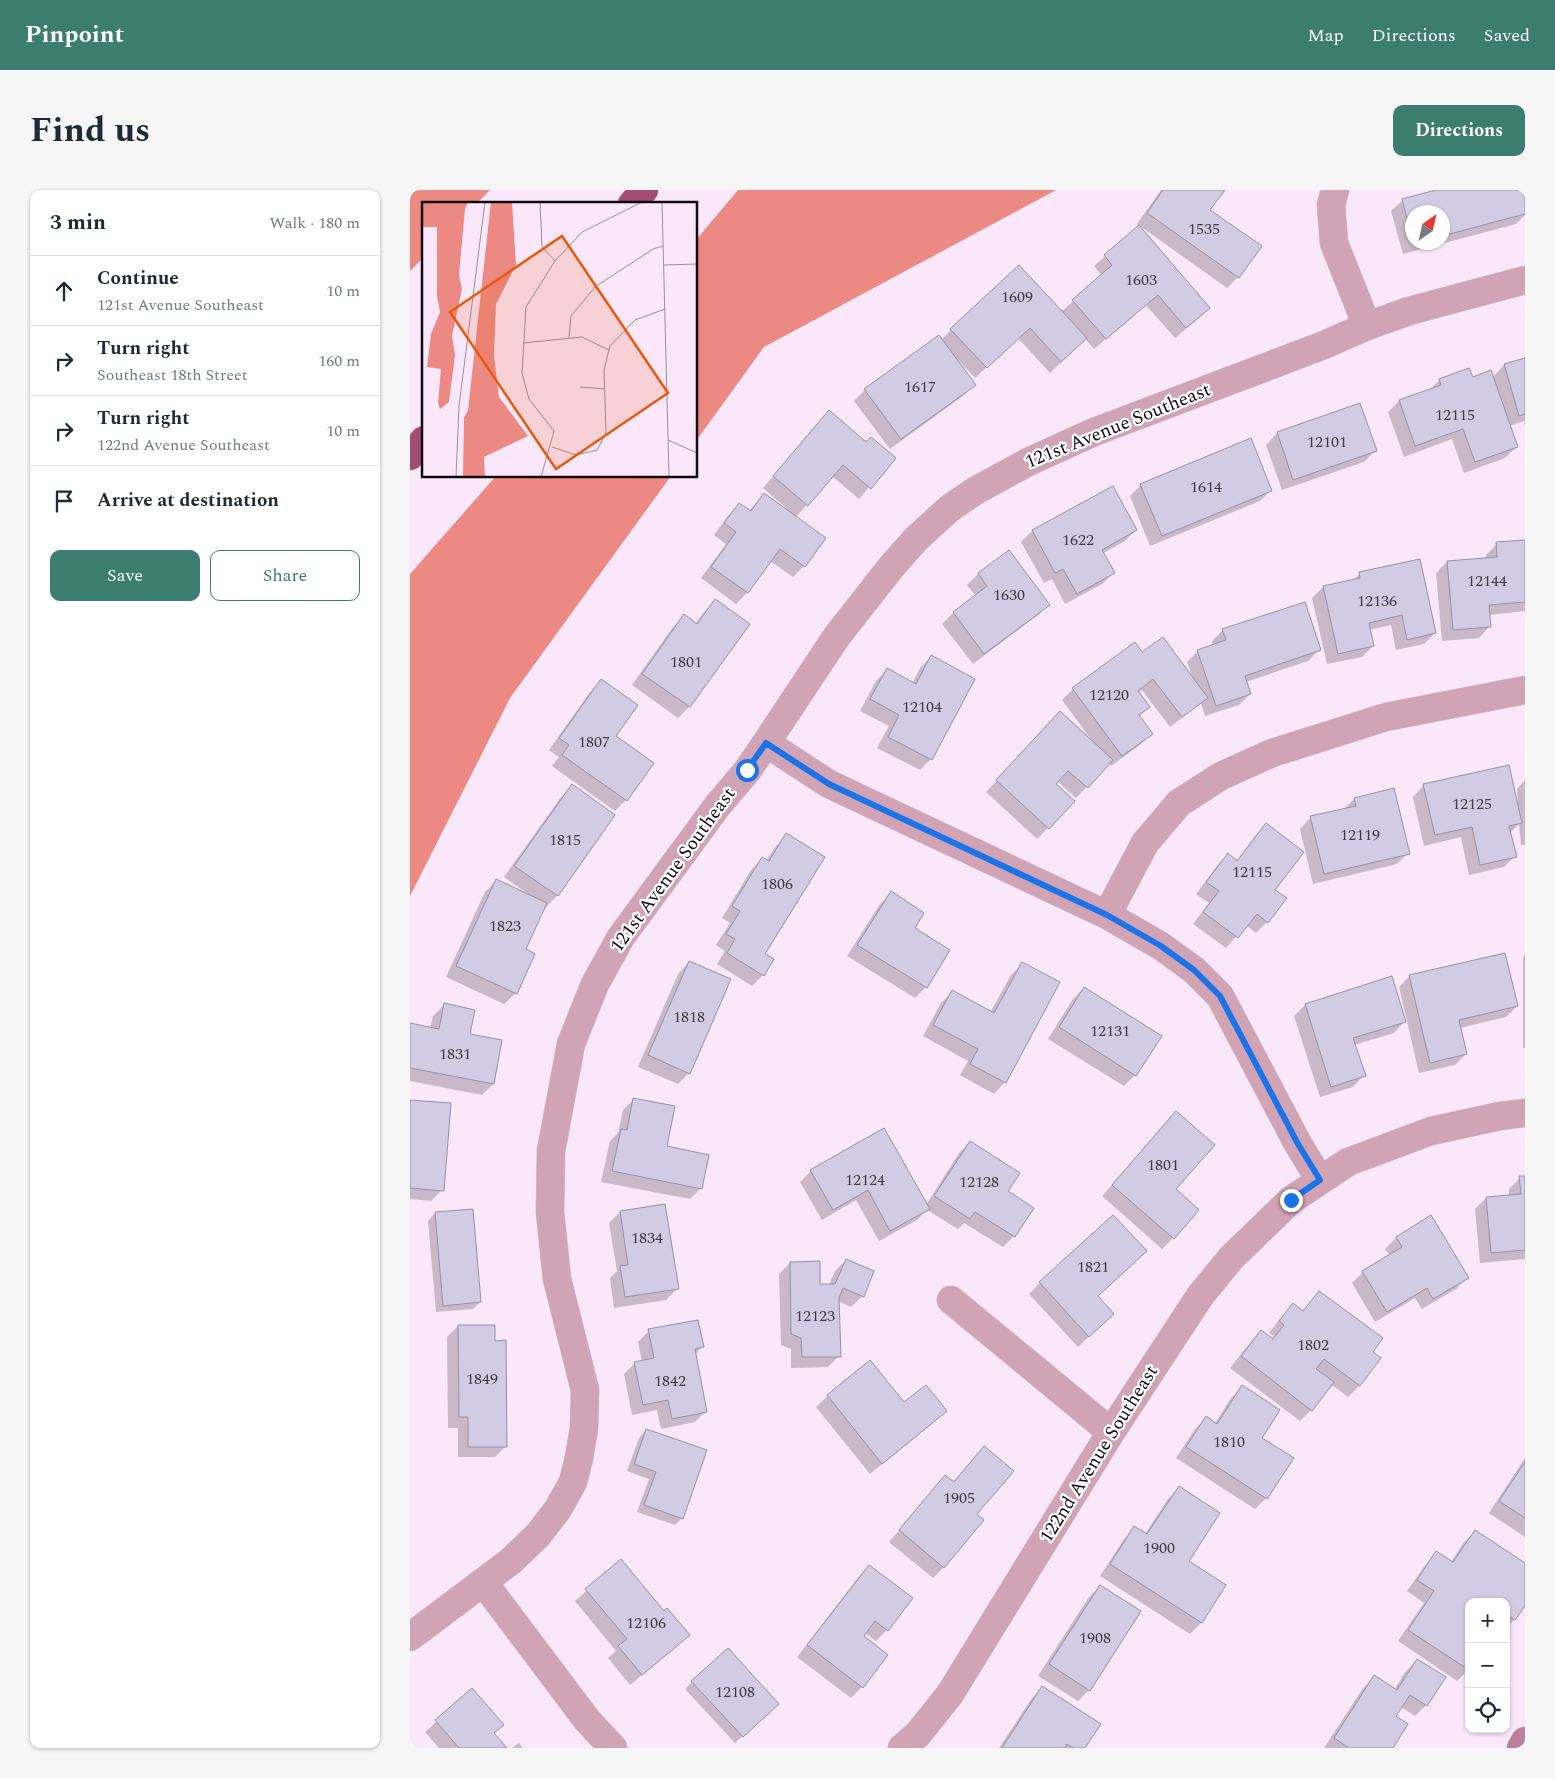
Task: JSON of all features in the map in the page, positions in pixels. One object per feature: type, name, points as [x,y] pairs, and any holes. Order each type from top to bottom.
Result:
[{"type":"highway","points":[[634,202],[644,190]]},
{"type":"highway","points":[[410,456],[422,442]]},
{"type":"street","points":[[1336,190],[1332,205],[1334,243],[1367,326]]},
{"type":"street","name":"121st Avenue Southeast","points":[[410,1637],[484,1583],[538,1535],[558,1509],[572,1482],[579,1458],[584,1428],[584,1390],[557,1279],[550,1212],[551,1151],[571,1044],[595,984],[621,937],[718,805],[747,770],[837,636],[898,559],[916,539],[950,508],[975,491],[1028,462],[1094,432],[1409,311],[1525,280]]},
{"type":"street","points":[[1107,915],[1145,844],[1180,803],[1221,776],[1272,753],[1386,718],[1525,690]]},
{"type":"street","points":[[766,743],[829,784],[1107,915],[1161,946],[1194,970],[1220,996],[1298,1144],[1320,1180]]},
{"type":"street","name":"122nd Avenue Southeast","points":[[902,1748],[918,1734],[950,1694],[1111,1432],[1200,1296],[1231,1258],[1291,1200],[1348,1162],[1430,1131],[1500,1116],[1525,1113]]},
{"type":"street","points":[[951,1300],[1111,1432]]},
{"type":"street","points":[[484,1583],[587,1720],[613,1748]]},
{"type":"street","points":[[1521,1748],[1525,1741]]},
{"type":"shaded area","points":[[410,190],[490,190],[478,202],[422,202],[422,259],[410,271]]},
{"type":"shaded area","points":[[738,190],[1056,190],[764,347],[698,438],[698,238]]},
{"type":"shaded area","points":[[494,478],[670,478],[510,698],[410,896],[410,574]]},
{"type":"building","points":[[1163,190],[1225,190],[1210,210],[1262,246],[1239,278],[1147,213]]},
{"type":"building","points":[[1436,190],[1522,190],[1525,200],[1525,214],[1450,234],[1450,205],[1405,205],[1405,211],[1402,199]]},
{"type":"building","points":[[1139,225],[1210,308],[1186,328],[1158,295],[1106,339],[1072,300],[1112,265],[1104,255]]},
{"type":"building","points":[[1019,265],[1087,338],[1061,362],[1030,328],[987,368],[950,329]]},
{"type":"building","points":[[939,335],[976,385],[901,439],[864,389]]},
{"type":"building","points":[[1525,358],[1525,414],[1519,416],[1504,364]]},
{"type":"building","points":[[1469,368],[1473,377],[1491,370],[1518,447],[1475,462],[1463,429],[1415,446],[1399,400],[1441,385],[1439,379]]},
{"type":"building","points":[[1360,403],[1377,451],[1293,480],[1277,432]]},
{"type":"building","points":[[829,410],[866,442],[871,437],[896,458],[871,489],[843,465],[808,506],[773,476]]},
{"type":"building","points":[[1251,438],[1272,491],[1162,536],[1140,484]]},
{"type":"building","points":[[1113,486],[1137,530],[1102,550],[1115,573],[1077,594],[1063,569],[1055,573],[1032,530]]},
{"type":"building","points":[[764,493],[826,538],[805,567],[780,549],[748,593],[711,567],[736,532],[724,523],[739,503],[751,511]]},
{"type":"building","points":[[1525,540],[1525,602],[1489,605],[1491,627],[1453,630],[1447,561],[1497,557],[1496,542]]},
{"type":"building","points":[[1009,550],[1050,605],[984,654],[953,612],[987,586],[978,573]]},
{"type":"building","points":[[1420,559],[1436,633],[1407,640],[1402,615],[1369,623],[1374,646],[1338,654],[1323,586],[1360,578],[1359,572]]},
{"type":"building","points":[[715,599],[750,624],[690,707],[642,674],[684,614],[697,624]]},
{"type":"building","points":[[1305,602],[1321,650],[1245,676],[1251,694],[1216,706],[1197,650],[1226,640],[1222,629]]},
{"type":"building","points":[[1163,637],[1208,698],[1182,717],[1153,679],[1138,691],[1150,707],[1139,715],[1153,734],[1122,756],[1072,688],[1135,642],[1142,652]]},
{"type":"building","points":[[931,655],[975,679],[932,760],[888,737],[899,715],[870,699],[887,668],[916,684]]},
{"type":"building","points":[[601,679],[638,705],[616,736],[654,763],[627,801],[562,755],[569,745],[559,738]]},
{"type":"building","points":[[1060,711],[1113,760],[1088,788],[1068,771],[1056,784],[1075,801],[1049,829],[996,780]]},
{"type":"building","points":[[1509,765],[1522,823],[1509,826],[1517,857],[1480,865],[1472,827],[1435,835],[1423,784]]},
{"type":"building","points":[[572,784],[615,815],[558,896],[514,866]]},
{"type":"building","points":[[1394,788],[1410,854],[1324,874],[1310,816],[1356,806],[1354,798]]},
{"type":"building","points":[[1266,823],[1304,852],[1275,890],[1287,898],[1268,923],[1257,914],[1238,938],[1203,912],[1219,891],[1206,882],[1228,853],[1237,861]]},
{"type":"building","points":[[786,833],[825,857],[765,954],[774,959],[764,976],[727,953],[735,939],[726,934],[740,911],[732,906],[762,857],[769,861]]},
{"type":"building","points":[[496,879],[547,903],[526,949],[535,954],[517,994],[456,966]]},
{"type":"building","points":[[891,891],[924,913],[915,928],[950,950],[927,988],[857,945]]},
{"type":"building","points":[[1505,953],[1518,1006],[1459,1020],[1467,1054],[1430,1063],[1409,975]]},
{"type":"building","points":[[689,961],[731,979],[690,1074],[648,1055]]},
{"type":"building","points":[[1022,962],[1060,982],[1006,1083],[970,1064],[978,1049],[933,1025],[952,990],[994,1013]]},
{"type":"building","points":[[1392,976],[1406,1022],[1353,1038],[1366,1076],[1331,1087],[1305,1004]]},
{"type":"building","points":[[1084,987],[1162,1036],[1136,1076],[1059,1027]]},
{"type":"building","points":[[444,1003],[475,1010],[470,1034],[502,1040],[494,1084],[410,1068],[410,1023],[439,1029]]},
{"type":"building","points":[[633,1098],[675,1106],[667,1146],[709,1155],[702,1189],[612,1171],[621,1129],[627,1130]]},
{"type":"building","points":[[410,1100],[451,1103],[444,1191],[410,1188]]},
{"type":"building","points":[[1176,1111],[1215,1145],[1176,1189],[1199,1210],[1174,1239],[1112,1185]]},
{"type":"building","points":[[884,1128],[930,1209],[890,1231],[868,1190],[833,1210],[810,1170]]},
{"type":"building","points":[[970,1141],[1020,1173],[1008,1191],[1034,1208],[1015,1237],[975,1212],[970,1219],[934,1196]]},
{"type":"building","points":[[1519,1176],[1525,1176],[1525,1250],[1491,1253],[1486,1197],[1521,1194]]},
{"type":"building","points":[[665,1204],[679,1289],[625,1297],[620,1266],[628,1265],[620,1211]]},
{"type":"building","points":[[473,1209],[481,1302],[443,1306],[435,1212]]},
{"type":"building","points":[[1113,1215],[1147,1251],[1098,1296],[1114,1314],[1089,1337],[1039,1282]]},
{"type":"building","points":[[1431,1215],[1469,1278],[1433,1299],[1427,1288],[1387,1312],[1362,1271],[1402,1247],[1396,1237]]},
{"type":"building","points":[[846,1259],[874,1271],[864,1297],[843,1288],[839,1298],[841,1357],[802,1357],[801,1338],[791,1334],[790,1262],[820,1261],[820,1284],[835,1284]]},
{"type":"building","points":[[1319,1291],[1383,1338],[1373,1352],[1381,1358],[1360,1386],[1324,1359],[1316,1369],[1334,1382],[1312,1411],[1241,1356],[1261,1330],[1273,1339],[1284,1325],[1279,1321],[1293,1303],[1303,1311]]},
{"type":"building","points":[[698,1320],[704,1347],[695,1349],[707,1412],[672,1419],[668,1400],[643,1405],[634,1362],[654,1358],[648,1329]]},
{"type":"building","points":[[458,1325],[495,1325],[495,1341],[506,1340],[507,1447],[468,1447],[468,1417],[459,1417]]},
{"type":"building","points":[[870,1360],[904,1402],[926,1385],[947,1411],[882,1464],[827,1395]]},
{"type":"building","points":[[1242,1385],[1280,1410],[1262,1438],[1294,1458],[1267,1499],[1186,1447],[1206,1416],[1217,1424]]},
{"type":"building","points":[[646,1429],[707,1450],[683,1519],[644,1505],[656,1472],[634,1464]]},
{"type":"building","points":[[984,1446],[1014,1471],[977,1514],[984,1520],[944,1568],[899,1530],[945,1475],[954,1482]]},
{"type":"building","points":[[1525,1462],[1525,1518],[1499,1501]]},
{"type":"building","points":[[1179,1486],[1220,1513],[1189,1561],[1226,1585],[1202,1623],[1110,1564],[1134,1526],[1147,1534]]},
{"type":"building","points":[[1475,1530],[1525,1563],[1525,1606],[1515,1620],[1510,1617],[1510,1598],[1465,1598],[1465,1667],[1408,1630],[1434,1591],[1417,1580],[1436,1551],[1453,1562]]},
{"type":"building","points":[[621,1559],[664,1611],[667,1608],[690,1635],[642,1675],[618,1646],[627,1639],[585,1589]]},
{"type":"building","points":[[869,1565],[913,1598],[888,1631],[875,1621],[864,1636],[888,1655],[863,1688],[807,1645]]},
{"type":"building","points":[[1100,1585],[1141,1611],[1090,1691],[1049,1664]]},
{"type":"building","points":[[728,1648],[779,1704],[743,1737],[691,1681]]},
{"type":"building","points":[[1417,1659],[1446,1677],[1427,1706],[1410,1695],[1396,1716],[1408,1724],[1393,1748],[1349,1748],[1334,1738],[1374,1675],[1397,1690]]},
{"type":"building","points":[[1042,1686],[1101,1724],[1085,1748],[1073,1748],[1067,1744],[1065,1748],[1002,1748]]},
{"type":"building","points":[[472,1688],[504,1725],[494,1733],[507,1748],[459,1748],[435,1720]]},
{"type":"route","points":[[747,770],[766,743],[829,784],[1107,915],[1161,946],[1194,970],[1220,996],[1298,1144],[1320,1180],[1291,1200]]}]
